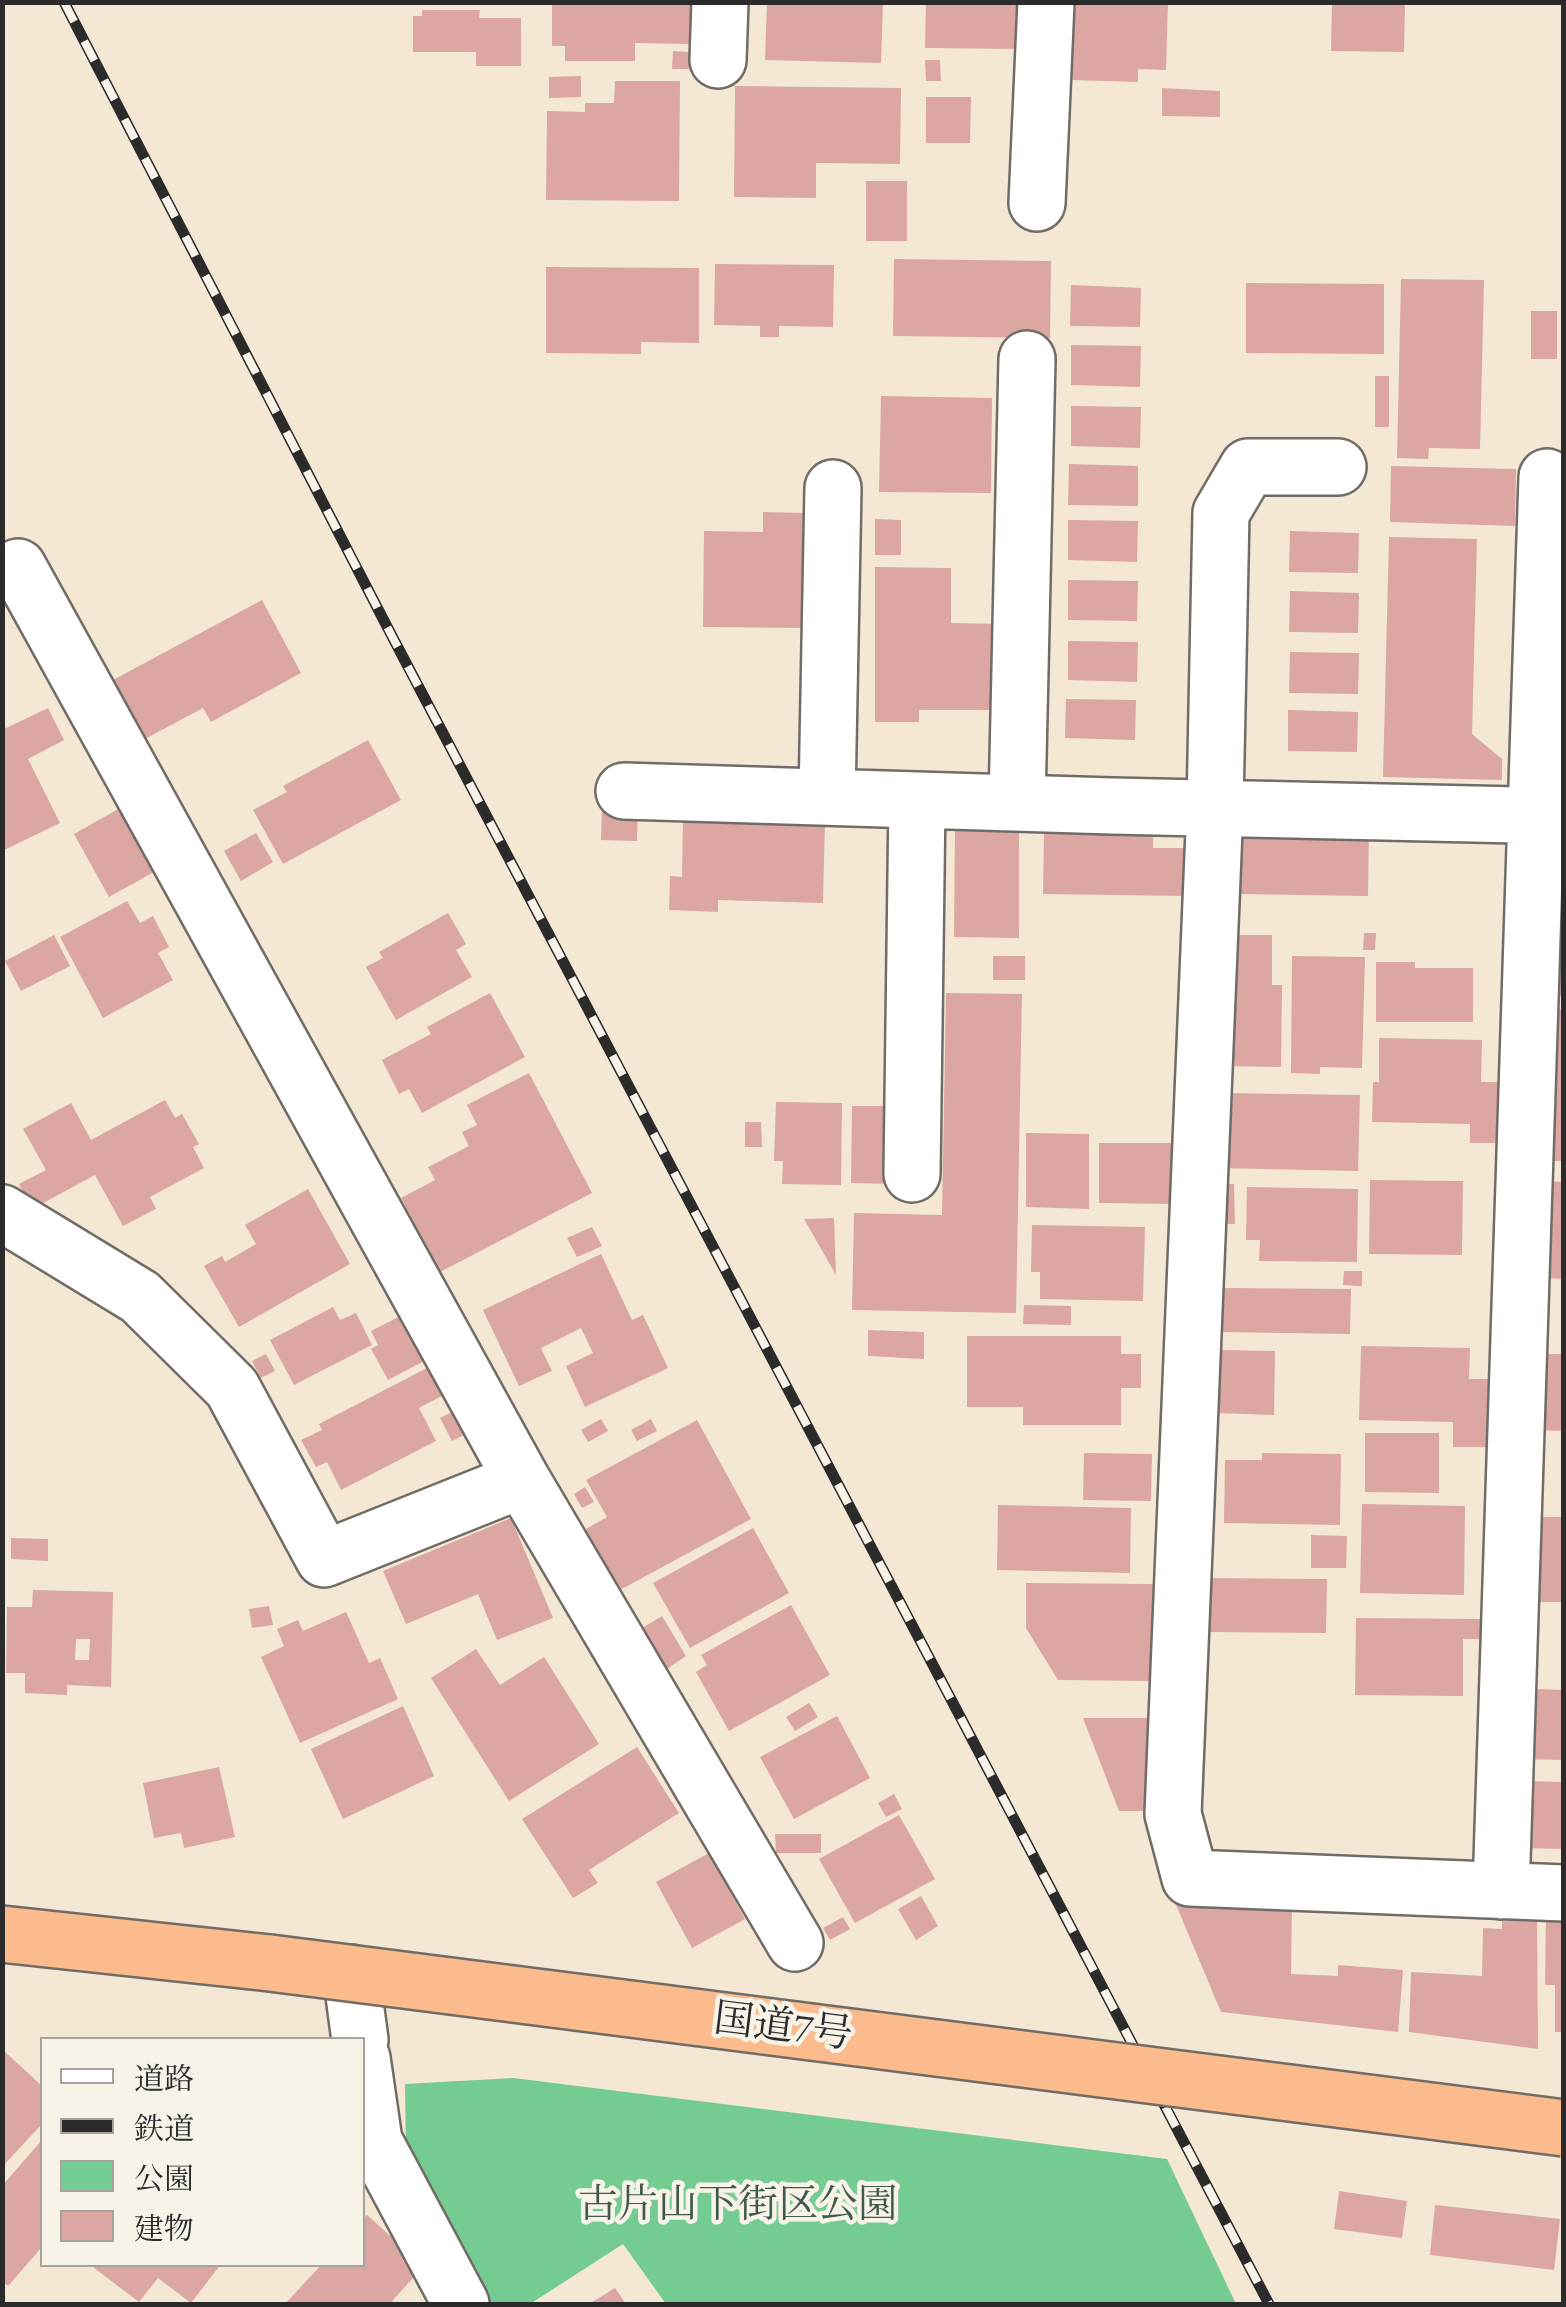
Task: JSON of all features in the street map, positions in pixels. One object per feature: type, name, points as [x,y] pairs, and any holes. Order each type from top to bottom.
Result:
[{"type":"highway","name":"国道7号","points":[[2,1934],[351,1973],[1564,2128]]},
{"type":"street","points":[[718,60],[720,2]]},
{"type":"street","points":[[1037,203],[1046,2]]},
{"type":"street","points":[[1017,803],[1027,358]]},
{"type":"street","points":[[1338,467],[1248,467],[1221,513],[1214,806],[1172,1814],[1190,1878],[1564,1893]]},
{"type":"street","points":[[1501,1891],[1548,815],[1547,478]]},
{"type":"street","points":[[827,797],[834,488]]},
{"type":"street","points":[[18,567],[522,1480],[794,1943]]},
{"type":"street","points":[[624,791],[1548,815]]},
{"type":"street","points":[[912,1174],[917,800]]},
{"type":"street","points":[[2,1213],[140,1297],[232,1388],[324,1559],[522,1480]]},
{"type":"street","points":[[351,1973],[360,2037]]},
{"type":"street","points":[[365,2079],[374,2141],[461,2304]]},
{"type":"green space","name":"古片山下街区公園","points":[[513,2078],[1167,2159],[1236,2304],[666,2304],[623,2244],[530,2304],[492,2304],[406,2159],[405,2084]]},
{"type":"building","points":[[552,2],[692,2],[691,44],[635,43],[635,61],[565,61],[565,46],[552,46]]},
{"type":"building","points":[[767,2],[883,2],[881,63],[765,60]]},
{"type":"building","points":[[926,2],[1021,2],[1020,49],[925,48]]},
{"type":"building","points":[[1075,2],[1168,2],[1166,70],[1138,69],[1138,82],[1072,80]]},
{"type":"building","points":[[1332,2],[1405,2],[1404,52],[1331,51]]},
{"type":"building","points":[[422,10],[480,10],[479,18],[521,18],[521,66],[476,66],[476,52],[413,52],[413,16],[422,16]]},
{"type":"building","points":[[673,51],[689,52],[689,69],[672,69]]},
{"type":"building","points":[[925,60],[940,60],[941,81],[926,81]]},
{"type":"building","points":[[581,76],[581,97],[549,98],[549,77]]},
{"type":"building","points":[[615,81],[680,81],[679,201],[546,200],[547,111],[585,112],[585,103],[614,103]]},
{"type":"building","points":[[735,86],[901,88],[900,164],[816,163],[816,198],[734,197]]},
{"type":"building","points":[[1162,88],[1220,91],[1220,117],[1162,116]]},
{"type":"building","points":[[926,97],[971,97],[970,143],[926,143]]},
{"type":"building","points":[[866,181],[907,181],[907,241],[866,241]]},
{"type":"building","points":[[894,259],[1051,261],[1050,338],[893,336]]},
{"type":"building","points":[[715,264],[834,265],[833,327],[779,326],[779,337],[760,337],[760,326],[714,325]]},
{"type":"building","points":[[546,267],[699,268],[699,343],[641,342],[641,354],[546,353]]},
{"type":"building","points":[[1401,279],[1484,280],[1480,449],[1429,448],[1428,459],[1397,458]]},
{"type":"building","points":[[1246,283],[1384,284],[1384,354],[1246,353]]},
{"type":"building","points":[[1071,285],[1141,288],[1140,327],[1070,326]]},
{"type":"building","points":[[1531,311],[1557,311],[1557,359],[1531,359]]},
{"type":"building","points":[[1071,345],[1141,346],[1140,387],[1071,385]]},
{"type":"building","points":[[1375,376],[1389,376],[1389,427],[1375,427]]},
{"type":"building","points":[[881,396],[992,398],[991,493],[879,492]]},
{"type":"building","points":[[1071,406],[1141,407],[1140,448],[1071,446]]},
{"type":"building","points":[[1069,464],[1138,466],[1138,506],[1068,505]]},
{"type":"building","points":[[1391,466],[1516,469],[1515,526],[1390,522]]},
{"type":"building","points":[[763,512],[805,513],[805,628],[703,627],[704,531],[763,532]]},
{"type":"building","points":[[875,519],[901,520],[901,555],[875,555]]},
{"type":"building","points":[[1068,520],[1138,521],[1137,562],[1068,560]]},
{"type":"building","points":[[1290,531],[1359,533],[1358,573],[1289,572]]},
{"type":"building","points":[[1389,537],[1477,539],[1472,734],[1502,759],[1502,780],[1383,777]]},
{"type":"building","points":[[875,567],[951,568],[951,623],[1001,624],[1000,710],[919,710],[919,722],[875,722]]},
{"type":"building","points":[[1068,580],[1138,581],[1137,621],[1068,620]]},
{"type":"building","points":[[1290,591],[1359,593],[1358,633],[1289,632]]},
{"type":"building","points":[[262,600],[301,673],[211,722],[203,708],[145,739],[113,680]]},
{"type":"building","points":[[1068,641],[1138,642],[1137,682],[1068,680]]},
{"type":"building","points":[[1290,652],[1359,653],[1358,694],[1289,693]]},
{"type":"building","points":[[1066,699],[1136,700],[1135,740],[1065,738]]},
{"type":"building","points":[[48,708],[64,740],[28,759],[60,823],[2,851],[2,730]]},
{"type":"building","points":[[1288,710],[1358,712],[1357,752],[1288,751]]},
{"type":"building","points":[[368,740],[401,800],[283,864],[253,810],[287,792],[283,786]]},
{"type":"building","points":[[602,806],[638,807],[637,841],[601,840]]},
{"type":"building","points":[[120,808],[154,872],[109,897],[74,834]]},
{"type":"building","points":[[683,817],[825,821],[823,903],[718,900],[718,912],[669,910],[670,876],[682,877]]},
{"type":"building","points":[[955,822],[1019,822],[1019,938],[954,937]]},
{"type":"building","points":[[1239,822],[1369,824],[1368,896],[1239,894]]},
{"type":"building","points":[[1044,831],[1153,833],[1153,848],[1189,848],[1188,896],[1043,894]]},
{"type":"building","points":[[256,833],[273,862],[241,881],[224,851]]},
{"type":"building","points":[[1554,846],[1564,846],[1564,929],[1552,929]]},
{"type":"building","points":[[127,901],[140,923],[153,916],[169,947],[158,953],[173,980],[103,1018],[60,937]]},
{"type":"building","points":[[448,913],[466,944],[456,950],[472,977],[396,1020],[366,967],[383,958],[379,952]]},
{"type":"building","points":[[1364,933],[1376,933],[1375,950],[1363,950]]},
{"type":"building","points":[[54,935],[70,966],[21,991],[5,961]]},
{"type":"building","points":[[1220,935],[1272,935],[1272,985],[1282,985],[1281,1067],[1218,1066]]},
{"type":"building","points":[[1546,954],[1564,954],[1564,996],[1544,995]]},
{"type":"building","points":[[993,956],[1025,956],[1025,980],[993,980]]},
{"type":"building","points":[[1292,956],[1365,957],[1362,1068],[1320,1067],[1320,1074],[1291,1073]]},
{"type":"building","points":[[1376,962],[1415,962],[1415,968],[1473,968],[1473,1022],[1376,1022]]},
{"type":"building","points":[[490,993],[525,1057],[422,1113],[409,1089],[399,1094],[382,1060],[431,1034],[427,1027]]},
{"type":"building","points":[[946,993],[1022,994],[1016,1313],[852,1310],[854,1213],[942,1215]]},
{"type":"building","points":[[1544,1009],[1564,1010],[1564,1161],[1542,1161]]},
{"type":"building","points":[[1379,1038],[1482,1040],[1481,1082],[1504,1082],[1503,1143],[1470,1143],[1470,1124],[1372,1122],[1373,1082],[1379,1082]]},
{"type":"building","points":[[529,1073],[592,1193],[440,1272],[401,1198],[435,1180],[428,1167],[469,1146],[462,1132],[477,1125],[467,1105]]},
{"type":"building","points":[[1220,1093],[1360,1095],[1358,1171],[1218,1168]]},
{"type":"building","points":[[165,1100],[175,1118],[182,1114],[199,1144],[193,1147],[204,1168],[150,1197],[156,1209],[123,1226],[95,1175],[32,1209],[19,1184],[46,1170],[23,1129],[71,1103],[91,1140]]},
{"type":"building","points":[[776,1102],[842,1103],[841,1185],[782,1184],[783,1161],[774,1161]]},
{"type":"building","points":[[852,1106],[900,1106],[898,1184],[851,1183]]},
{"type":"building","points":[[745,1122],[761,1122],[762,1147],[745,1147]]},
{"type":"building","points":[[1026,1133],[1089,1134],[1089,1209],[1026,1207]]},
{"type":"building","points":[[1099,1143],[1173,1143],[1173,1204],[1099,1203]]},
{"type":"building","points":[[1370,1180],[1463,1181],[1462,1255],[1369,1254]]},
{"type":"building","points":[[1542,1181],[1564,1182],[1564,1279],[1539,1278]]},
{"type":"building","points":[[1212,1184],[1234,1184],[1235,1224],[1212,1224]]},
{"type":"building","points":[[1247,1187],[1358,1189],[1357,1262],[1259,1261],[1260,1240],[1246,1240]]},
{"type":"building","points":[[308,1189],[350,1264],[239,1327],[204,1266],[222,1256],[225,1262],[256,1244],[245,1225]]},
{"type":"building","points":[[834,1218],[836,1275],[804,1219]]},
{"type":"building","points":[[1032,1225],[1145,1227],[1143,1301],[1040,1299],[1040,1272],[1031,1272]]},
{"type":"building","points":[[592,1227],[602,1246],[577,1257],[567,1238]]},
{"type":"building","points":[[601,1254],[632,1320],[643,1315],[668,1368],[585,1407],[566,1366],[593,1353],[581,1328],[541,1348],[552,1371],[519,1386],[483,1310]]},
{"type":"building","points":[[1344,1271],[1362,1271],[1362,1286],[1343,1285]]},
{"type":"building","points":[[1220,1288],[1351,1289],[1350,1334],[1219,1332]]},
{"type":"building","points":[[1024,1305],[1071,1306],[1071,1325],[1023,1324]]},
{"type":"building","points":[[333,1307],[340,1320],[356,1313],[372,1345],[294,1385],[270,1340]]},
{"type":"building","points":[[406,1313],[430,1358],[388,1380],[371,1349],[378,1345],[371,1331]]},
{"type":"building","points":[[868,1330],[924,1332],[924,1359],[868,1356]]},
{"type":"building","points":[[967,1336],[1121,1336],[1121,1354],[1141,1354],[1141,1388],[1121,1388],[1121,1425],[1023,1425],[1023,1407],[967,1407]]},
{"type":"building","points":[[1361,1346],[1470,1348],[1469,1379],[1493,1379],[1491,1447],[1453,1447],[1453,1422],[1359,1420]]},
{"type":"building","points":[[1218,1350],[1275,1351],[1274,1415],[1216,1413]]},
{"type":"building","points":[[266,1354],[275,1371],[261,1378],[252,1361]]},
{"type":"building","points":[[1537,1354],[1564,1354],[1564,1431],[1536,1430]]},
{"type":"building","points":[[429,1367],[444,1395],[419,1408],[436,1441],[341,1490],[327,1462],[316,1467],[301,1440],[322,1430],[319,1424]]},
{"type":"building","points":[[454,1411],[466,1434],[452,1441],[440,1418]]},
{"type":"building","points":[[601,1419],[608,1431],[588,1442],[581,1430]]},
{"type":"building","points":[[651,1419],[657,1431],[637,1441],[631,1430]]},
{"type":"building","points":[[697,1420],[751,1519],[620,1590],[586,1529],[607,1517],[586,1480]]},
{"type":"building","points":[[1365,1433],[1439,1433],[1439,1493],[1365,1492]]},
{"type":"building","points":[[1084,1453],[1152,1454],[1151,1501],[1083,1500]]},
{"type":"building","points":[[1262,1453],[1341,1454],[1340,1525],[1224,1523],[1225,1460],[1262,1460]]},
{"type":"building","points":[[585,1487],[594,1502],[582,1508],[574,1494]]},
{"type":"building","points":[[1362,1504],[1465,1506],[1464,1595],[1360,1593]]},
{"type":"building","points":[[998,1505],[1131,1508],[1130,1573],[997,1570]]},
{"type":"building","points":[[1532,1517],[1564,1517],[1564,1602],[1531,1602]]},
{"type":"building","points":[[511,1518],[553,1618],[497,1640],[478,1594],[406,1624],[383,1571]]},
{"type":"building","points":[[753,1528],[789,1593],[690,1648],[653,1583]]},
{"type":"building","points":[[1311,1535],[1347,1536],[1346,1568],[1311,1568]]},
{"type":"building","points":[[11,1538],[48,1539],[48,1561],[11,1559]]},
{"type":"building","points":[[1201,1578],[1327,1579],[1326,1633],[1201,1632]]},
{"type":"building","points":[[1026,1583],[1153,1584],[1152,1681],[1058,1680],[1026,1628]]},
{"type":"building","points":[[33,1590],[113,1592],[111,1687],[67,1685],[67,1695],[25,1693],[25,1673],[6,1673],[7,1607],[32,1607]],"holes":[[[76,1639],[90,1639],[89,1660],[75,1660]]]},
{"type":"building","points":[[791,1605],[830,1675],[729,1731],[696,1672],[707,1665],[701,1655]]},
{"type":"building","points":[[269,1606],[273,1625],[252,1628],[249,1609]]},
{"type":"building","points":[[346,1612],[369,1663],[380,1658],[398,1699],[300,1743],[261,1657],[284,1646],[277,1629],[298,1620],[303,1631]]},
{"type":"building","points":[[662,1616],[686,1656],[664,1671],[639,1630]]},
{"type":"building","points":[[1356,1618],[1481,1619],[1481,1639],[1463,1639],[1463,1696],[1355,1695]]},
{"type":"building","points":[[476,1649],[500,1685],[544,1657],[599,1744],[509,1801],[431,1678]]},
{"type":"building","points":[[1534,1689],[1564,1690],[1564,1760],[1519,1759]]},
{"type":"building","points":[[809,1703],[818,1717],[795,1731],[786,1717]]},
{"type":"building","points":[[403,1706],[434,1776],[343,1819],[311,1749]]},
{"type":"building","points":[[837,1716],[870,1778],[794,1819],[760,1757]]},
{"type":"building","points":[[1083,1718],[1152,1718],[1152,1811],[1119,1811]]},
{"type":"building","points":[[637,1747],[679,1813],[589,1870],[598,1883],[573,1898],[522,1819]]},
{"type":"building","points":[[219,1767],[235,1837],[184,1848],[181,1833],[154,1838],[143,1783]]},
{"type":"building","points":[[1525,1781],[1564,1782],[1564,1849],[1524,1848]]},
{"type":"building","points":[[894,1794],[902,1809],[886,1817],[878,1803]]},
{"type":"building","points":[[899,1815],[935,1879],[855,1923],[819,1859]]},
{"type":"building","points":[[775,1834],[821,1834],[821,1853],[776,1853]]},
{"type":"building","points":[[709,1853],[745,1919],[692,1948],[656,1882]]},
{"type":"building","points":[[921,1896],[938,1926],[916,1940],[898,1909]]},
{"type":"building","points":[[1174,1900],[1292,1900],[1291,1974],[1338,1976],[1338,1965],[1403,1970],[1398,2032],[1221,2012]]},
{"type":"building","points":[[1546,1912],[1564,1912],[1564,2032],[1555,2032],[1555,1985],[1545,1985]]},
{"type":"building","points":[[1502,1915],[1537,1915],[1538,2049],[1409,2032],[1411,1972],[1482,1976],[1483,1928],[1502,1929]]},
{"type":"building","points":[[843,1917],[850,1929],[830,1940],[823,1928]]},
{"type":"building","points":[[2,2049],[40,2084],[40,2126],[2,2167]]},
{"type":"building","points":[[40,2142],[40,2249],[8,2286],[2,2281],[2,2186]]},
{"type":"building","points":[[1339,2191],[1407,2201],[1402,2238],[1334,2229]]},
{"type":"building","points":[[1435,2205],[1560,2219],[1554,2270],[1430,2255]]},
{"type":"building","points":[[365,2217],[424,2266],[392,2301],[395,2304],[285,2304],[319,2267],[365,2267]]},
{"type":"building","points":[[93,2267],[219,2267],[191,2303],[158,2278],[139,2302]]},
{"type":"building","points":[[615,2288],[626,2304],[589,2304]]},
{"type":"railway","points":[[64,2],[394,640],[1269,2304]]}]
